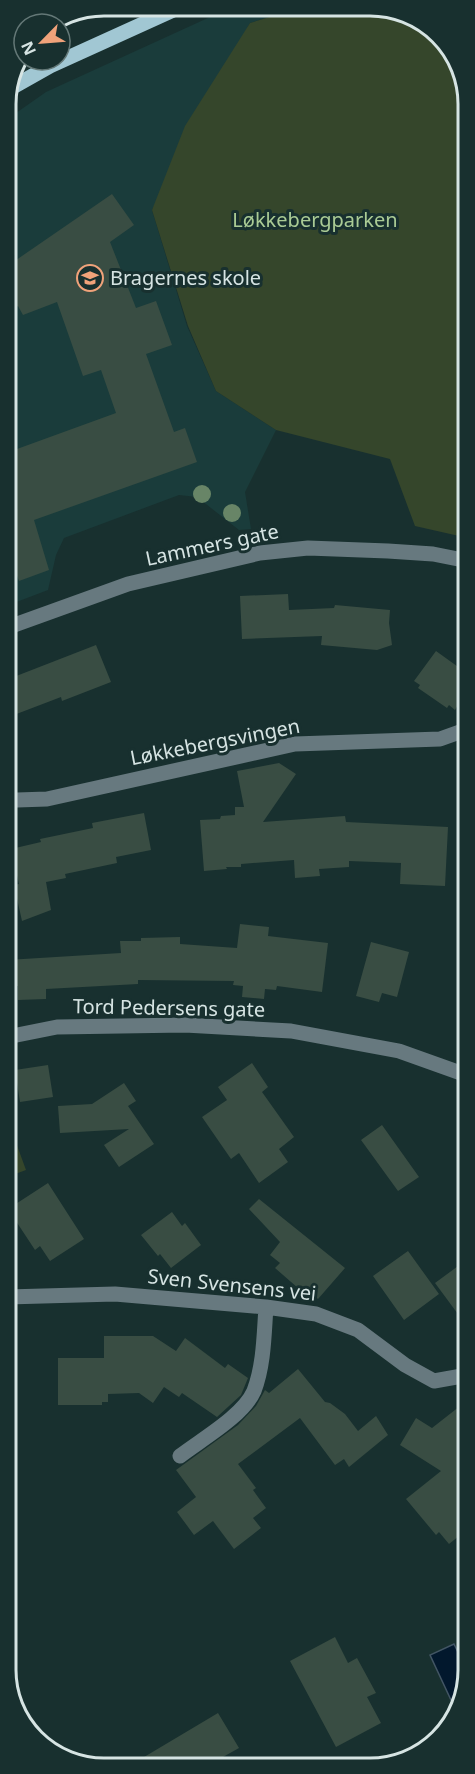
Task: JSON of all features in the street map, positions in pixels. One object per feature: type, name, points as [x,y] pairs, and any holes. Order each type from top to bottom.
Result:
[{"type":"main road","points":[[20,83],[50,66],[158,17]]},
{"type":"street","name":"Lammers gate","points":[[17,624],[128,584],[260,553],[308,548],[433,554],[458,559]]},
{"type":"street","name":"Løkkebergsvingen","points":[[17,800],[47,799],[295,744],[440,739],[458,733]]},
{"type":"street","name":"Tord Pedersens gate","points":[[16,1035],[57,1028],[173,1025],[291,1032],[399,1052],[458,1072]]},
{"type":"street","name":"Sven Svensens vei","points":[[16,1297],[115,1294],[266,1307],[316,1314],[358,1330],[405,1365],[434,1381],[458,1377]]},
{"type":"street","points":[[180,1456],[228,1421],[253,1392],[260,1369],[266,1307]]},
{"type":"shaded area","name":"Bragernes skole","points":[[210,17],[269,17],[250,23],[152,210],[187,326],[216,391],[276,430],[245,492],[251,529],[239,530],[197,497],[179,495],[64,538],[56,555],[48,590],[17,602],[17,112],[46,92]]},
{"type":"shaded area","points":[[454,1644],[458,1652],[458,1675],[453,1699],[451,1700],[430,1655]]},
{"type":"green space","name":"Løkkebergparken","points":[[269,17],[387,18],[399,21],[424,35],[437,47],[449,66],[458,93],[458,536],[415,526],[390,459],[276,430],[216,391],[188,326],[152,210],[185,126],[250,23]]},
{"type":"green space","points":[[16,1144],[26,1170],[16,1174]]},
{"type":"building","points":[[112,194],[134,225],[110,242],[136,308],[156,301],[172,345],[146,354],[174,432],[185,428],[197,462],[34,520],[49,570],[19,581],[17,575],[17,449],[116,413],[101,370],[83,376],[57,302],[23,315],[17,307],[17,259]]},
{"type":"building","points":[[288,594],[289,610],[334,608],[335,605],[390,610],[392,645],[377,650],[321,645],[322,636],[242,639],[240,596]]},
{"type":"building","points":[[96,645],[111,682],[62,701],[61,697],[17,714],[17,676]]},
{"type":"building","points":[[436,651],[458,667],[458,705],[455,710],[449,705],[447,708],[418,688],[420,685],[414,681]]},
{"type":"building","points":[[279,763],[296,774],[263,822],[345,816],[346,822],[448,827],[445,886],[400,884],[401,863],[349,861],[349,867],[319,869],[320,876],[295,878],[294,860],[241,864],[241,867],[204,871],[200,820],[220,819],[221,816],[235,815],[235,807],[244,807],[237,771]]},
{"type":"building","points":[[144,813],[151,850],[116,857],[117,863],[65,874],[66,878],[46,882],[51,910],[22,921],[16,896],[16,885],[19,884],[17,848],[41,842],[40,839],[93,828],[92,823]]},
{"type":"building","points":[[240,924],[269,927],[268,936],[328,943],[322,992],[277,986],[276,990],[265,989],[264,999],[242,997],[243,986],[233,985],[234,981],[138,980],[138,984],[46,989],[46,999],[18,1000],[16,959],[121,953],[120,941],[141,941],[141,938],[180,937],[180,944],[237,948]]},
{"type":"building","points":[[371,942],[409,952],[397,997],[382,993],[379,1002],[356,996]]},
{"type":"building","points":[[252,1063],[268,1087],[262,1092],[294,1137],[279,1149],[288,1162],[259,1183],[239,1153],[231,1159],[202,1117],[227,1100],[218,1087]]},
{"type":"building","points":[[48,1065],[53,1097],[20,1102],[16,1070]]},
{"type":"building","points":[[124,1083],[136,1101],[128,1106],[154,1144],[119,1167],[104,1145],[129,1129],[60,1133],[58,1106],[92,1104]]},
{"type":"building","points":[[382,1125],[419,1177],[398,1191],[361,1140]]},
{"type":"building","points":[[48,1183],[84,1239],[50,1261],[40,1246],[35,1250],[16,1222],[16,1204]]},
{"type":"building","points":[[259,1199],[345,1268],[318,1299],[309,1291],[306,1295],[275,1268],[280,1263],[270,1255],[280,1242],[249,1209]]},
{"type":"building","points":[[172,1212],[182,1226],[185,1223],[201,1245],[171,1268],[141,1235]]},
{"type":"building","points":[[408,1251],[439,1294],[404,1320],[373,1276]]},
{"type":"building","points":[[458,1266],[458,1314],[435,1283]]},
{"type":"building","points":[[104,1336],[153,1336],[176,1351],[185,1338],[225,1368],[228,1364],[248,1378],[241,1395],[217,1417],[182,1393],[179,1397],[164,1387],[153,1403],[139,1393],[108,1394],[108,1402],[102,1402],[102,1405],[58,1405],[58,1358],[104,1358]]},
{"type":"building","points":[[298,1369],[325,1402],[345,1414],[358,1431],[376,1416],[388,1435],[349,1467],[344,1459],[335,1465],[300,1418],[238,1464],[256,1488],[253,1490],[266,1508],[253,1518],[261,1528],[234,1549],[213,1521],[194,1535],[177,1512],[196,1497],[176,1470],[238,1425],[256,1406],[265,1390],[269,1393]]},
{"type":"building","points":[[458,1408],[458,1537],[449,1544],[439,1532],[436,1535],[406,1499],[441,1471],[400,1445],[416,1418],[432,1428]]},
{"type":"building","points":[[335,1637],[348,1663],[357,1658],[376,1693],[367,1697],[381,1723],[336,1747],[290,1661]]},
{"type":"building","points":[[218,1713],[239,1748],[221,1758],[142,1758]]},
{"type":"place","name":"Bragernes skole","points":[[90,278]]}]
